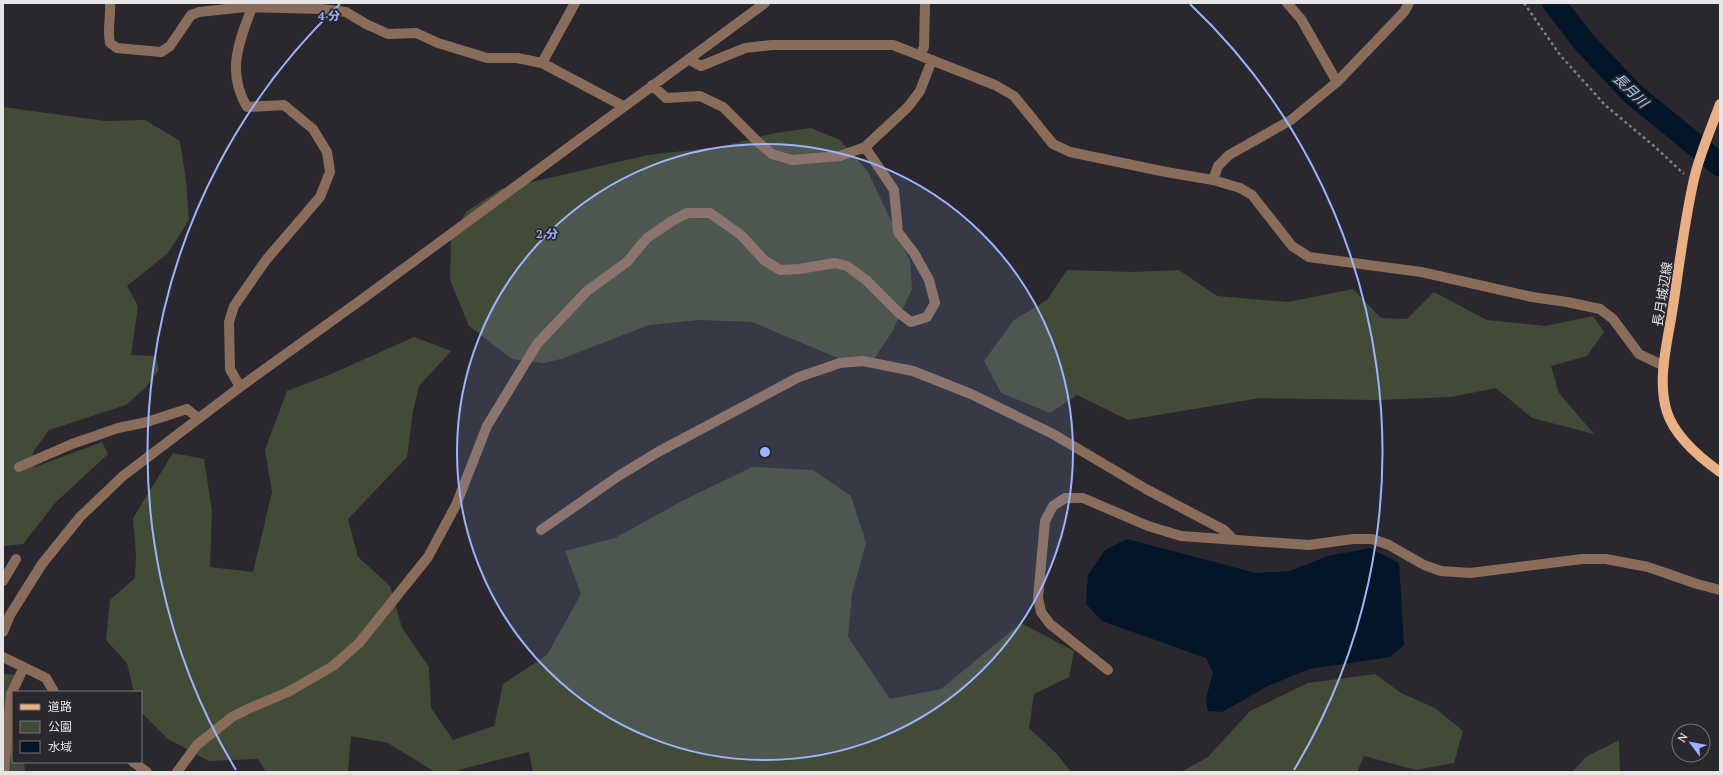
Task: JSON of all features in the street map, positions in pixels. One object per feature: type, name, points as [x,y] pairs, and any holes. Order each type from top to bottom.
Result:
[{"type":"main road","name":"長月城辺線","points":[[1720,104],[1694,180],[1686,221],[1664,366],[1664,398],[1668,413],[1675,428],[1696,453],[1720,472]]},
{"type":"street","points":[[110,3],[111,14],[108,34],[110,43],[117,48],[161,52],[170,46],[191,15],[199,12],[252,7],[322,6],[346,12],[366,24],[388,34],[416,34],[438,43],[487,58],[517,58],[542,63],[623,106]]},
{"type":"street","points":[[542,63],[575,3]]},
{"type":"street","points":[[3,632],[10,615],[42,564],[80,517],[123,476],[240,386],[361,300],[765,3]]},
{"type":"street","points":[[920,55],[924,47],[925,3]]},
{"type":"street","points":[[1287,3],[1301,19],[1337,82]]},
{"type":"street","points":[[1213,180],[1218,166],[1229,154],[1291,120],[1337,82],[1399,17],[1409,3]]},
{"type":"street","points":[[240,386],[230,369],[229,322],[234,306],[266,260],[320,197],[330,172],[327,152],[313,129],[284,105],[247,107],[241,98],[235,64],[238,45],[252,7]]},
{"type":"street","points":[[688,59],[701,66],[745,48],[772,45],[893,45],[996,85],[1014,96],[1053,144],[1070,152],[1213,180],[1240,188],[1252,196],[1292,246],[1309,257],[1421,272],[1532,297],[1600,309],[1613,319],[1639,354],[1664,366]]},
{"type":"street","points":[[652,85],[666,98],[700,96],[723,107],[772,154],[792,160],[840,156],[865,147],[908,107],[920,91],[932,60]]},
{"type":"street","points":[[177,772],[197,745],[232,717],[288,692],[333,666],[359,643],[428,557],[456,505],[487,426],[537,344],[587,291],[627,262],[647,238],[672,221],[687,213],[710,214],[741,235],[764,260],[780,270],[799,269],[835,263],[847,266],[866,280],[911,322],[927,316],[936,303],[929,280],[914,253],[898,232],[894,190],[865,147]]},
{"type":"street","points":[[541,530],[617,477],[658,452],[799,377],[840,363],[863,361],[913,371],[971,394],[1053,434],[1146,489],[1224,530],[1233,539]]},
{"type":"street","points":[[19,467],[72,444],[118,428],[147,422],[187,409],[198,418]]},
{"type":"street","points":[[1108,670],[1050,624],[1041,612],[1038,598],[1045,521],[1053,506],[1065,498],[1083,498],[1148,526],[1180,536],[1308,545],[1353,539],[1372,539],[1389,545],[1424,565],[1441,571],[1470,573],[1582,559],[1606,560],[1648,567],[1697,584],[1720,590]]},
{"type":"street","points":[[3,581],[16,560]]},
{"type":"street","points":[[3,657],[46,678],[53,691]]},
{"type":"street","points":[[4,772],[11,694],[20,665]]},
{"type":"street","points":[[134,763],[147,772]]},
{"type":"path","points":[[1524,3],[1560,55],[1605,105],[1694,180]]},
{"type":"green space","points":[[3,107],[105,121],[145,120],[180,141],[186,180],[189,220],[168,253],[127,286],[138,306],[131,355],[156,356],[159,370],[145,388],[126,405],[49,430],[33,452],[35,467],[102,442],[108,454],[56,502],[23,544],[3,546]]},
{"type":"green space","points":[[811,128],[840,140],[868,172],[910,261],[912,289],[892,332],[872,362],[850,363],[752,322],[699,320],[649,325],[561,359],[543,363],[512,359],[469,326],[450,280],[451,239],[466,212],[501,189],[648,155],[720,147],[775,133]]},
{"type":"green space","points":[[1067,270],[1134,272],[1179,270],[1217,296],[1288,302],[1353,289],[1381,318],[1407,319],[1434,292],[1487,320],[1545,326],[1593,316],[1604,332],[1587,356],[1551,366],[1559,393],[1594,434],[1532,418],[1496,388],[1451,397],[1378,400],[1260,398],[1128,420],[1077,395],[1050,413],[1001,393],[984,361],[1014,320],[1047,300]]},
{"type":"green space","points":[[414,337],[451,351],[419,386],[413,411],[407,457],[348,519],[358,557],[390,586],[402,628],[429,667],[431,708],[453,740],[494,726],[503,684],[547,655],[581,594],[565,551],[615,538],[682,501],[752,467],[813,470],[851,496],[866,543],[852,594],[848,637],[890,699],[941,689],[1021,623],[1074,651],[1069,677],[1034,694],[1029,728],[1057,754],[1071,772],[533,772],[529,752],[451,772],[435,772],[388,743],[351,736],[348,772],[266,772],[258,759],[209,761],[168,739],[142,713],[142,691],[134,691],[127,663],[106,640],[110,600],[135,578],[136,555],[133,518],[173,453],[204,459],[212,511],[210,567],[253,572],[272,492],[265,450],[287,391],[331,374]]},
{"type":"green space","points":[[3,674],[16,675],[12,691],[12,763],[24,763],[25,772],[3,772]]},
{"type":"green space","points":[[1375,674],[1401,693],[1435,708],[1463,731],[1454,763],[1416,770],[1364,756],[1357,772],[1181,772],[1208,757],[1250,711],[1308,683]]},
{"type":"green space","points":[[1619,740],[1620,772],[1572,772],[1586,757]]},
{"type":"water","points":[[1127,539],[1256,573],[1290,571],[1328,556],[1370,548],[1399,563],[1404,645],[1390,657],[1309,669],[1268,686],[1222,712],[1208,711],[1206,699],[1213,672],[1206,658],[1102,621],[1086,604],[1088,575],[1105,550]]},
{"type":"waterway","name":"長月川","points":[[1554,3],[1584,42],[1633,94],[1720,165]]}]
